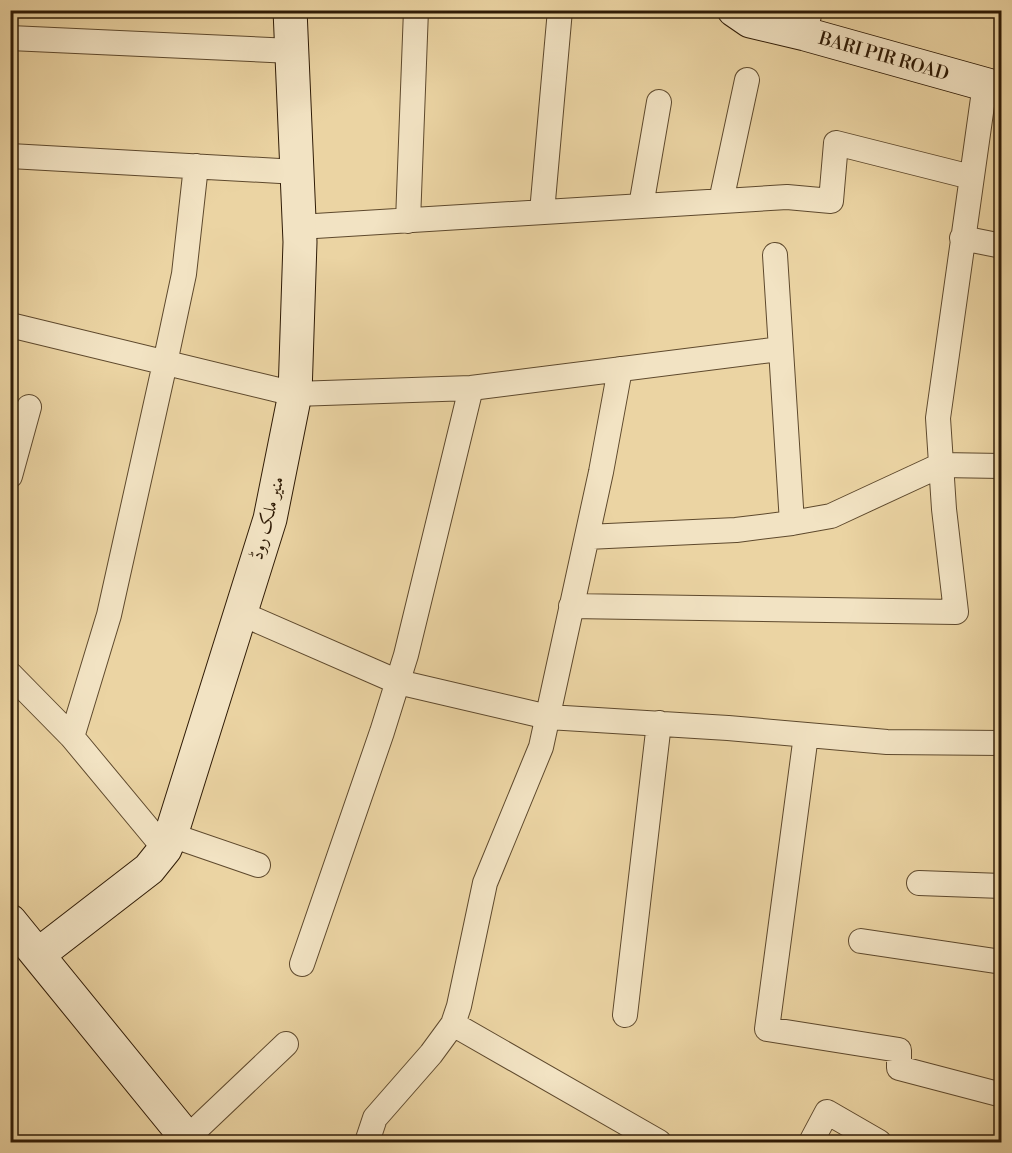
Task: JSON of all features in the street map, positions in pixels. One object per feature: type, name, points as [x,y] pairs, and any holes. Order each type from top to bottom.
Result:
[{"type":"street","name":"منیر ملک روڈ","points":[[39,954],[149,869],[168,842],[270,519],[295,394],[299,227],[290,10]]},
{"type":"street","points":[[408,221],[416,10]]},
{"type":"street","points":[[542,212],[560,10]]},
{"type":"street","name":"BARI PIR ROAD","points":[[734,10],[750,21],[807,22],[993,87]]},
{"type":"street","points":[[10,38],[292,51]]},
{"type":"street","points":[[721,201],[747,80]]},
{"type":"street","points":[[571,606],[956,612],[944,509],[938,418],[971,177],[993,87]]},
{"type":"street","points":[[641,206],[658,102]]},
{"type":"street","points":[[299,227],[787,197],[831,201],[836,143],[971,177]]},
{"type":"street","points":[[10,156],[297,172]]},
{"type":"street","points":[[72,737],[109,615],[165,363],[184,274],[196,166]]},
{"type":"street","points":[[962,238],[1002,246]]},
{"type":"street","points":[[775,255],[792,523]]},
{"type":"street","points":[[10,325],[295,394],[471,388],[780,350]]},
{"type":"street","points":[[367,1143],[375,1118],[431,1054],[453,1024],[459,1006],[485,883],[541,747],[587,537],[620,369]]},
{"type":"street","points":[[302,964],[398,682],[471,388]]},
{"type":"street","points":[[10,476],[29,407]]},
{"type":"street","points":[[587,537],[736,530],[792,523],[831,516],[941,465],[1002,466]]},
{"type":"street","points":[[240,613],[398,682],[548,717],[659,723],[887,742],[1002,743]]},
{"type":"street","points":[[10,674],[72,737],[168,842],[258,865]]},
{"type":"street","points":[[625,1015],[659,723]]},
{"type":"street","points":[[806,735],[767,1029],[899,1050],[900,1068],[1002,1095]]},
{"type":"street","points":[[918,883],[1002,886]]},
{"type":"street","points":[[10,921],[189,1140],[286,1044]]},
{"type":"street","points":[[861,941],[1002,962]]},
{"type":"street","points":[[453,1024],[659,1143]]},
{"type":"street","points":[[811,1143],[827,1112],[879,1143]]}]
